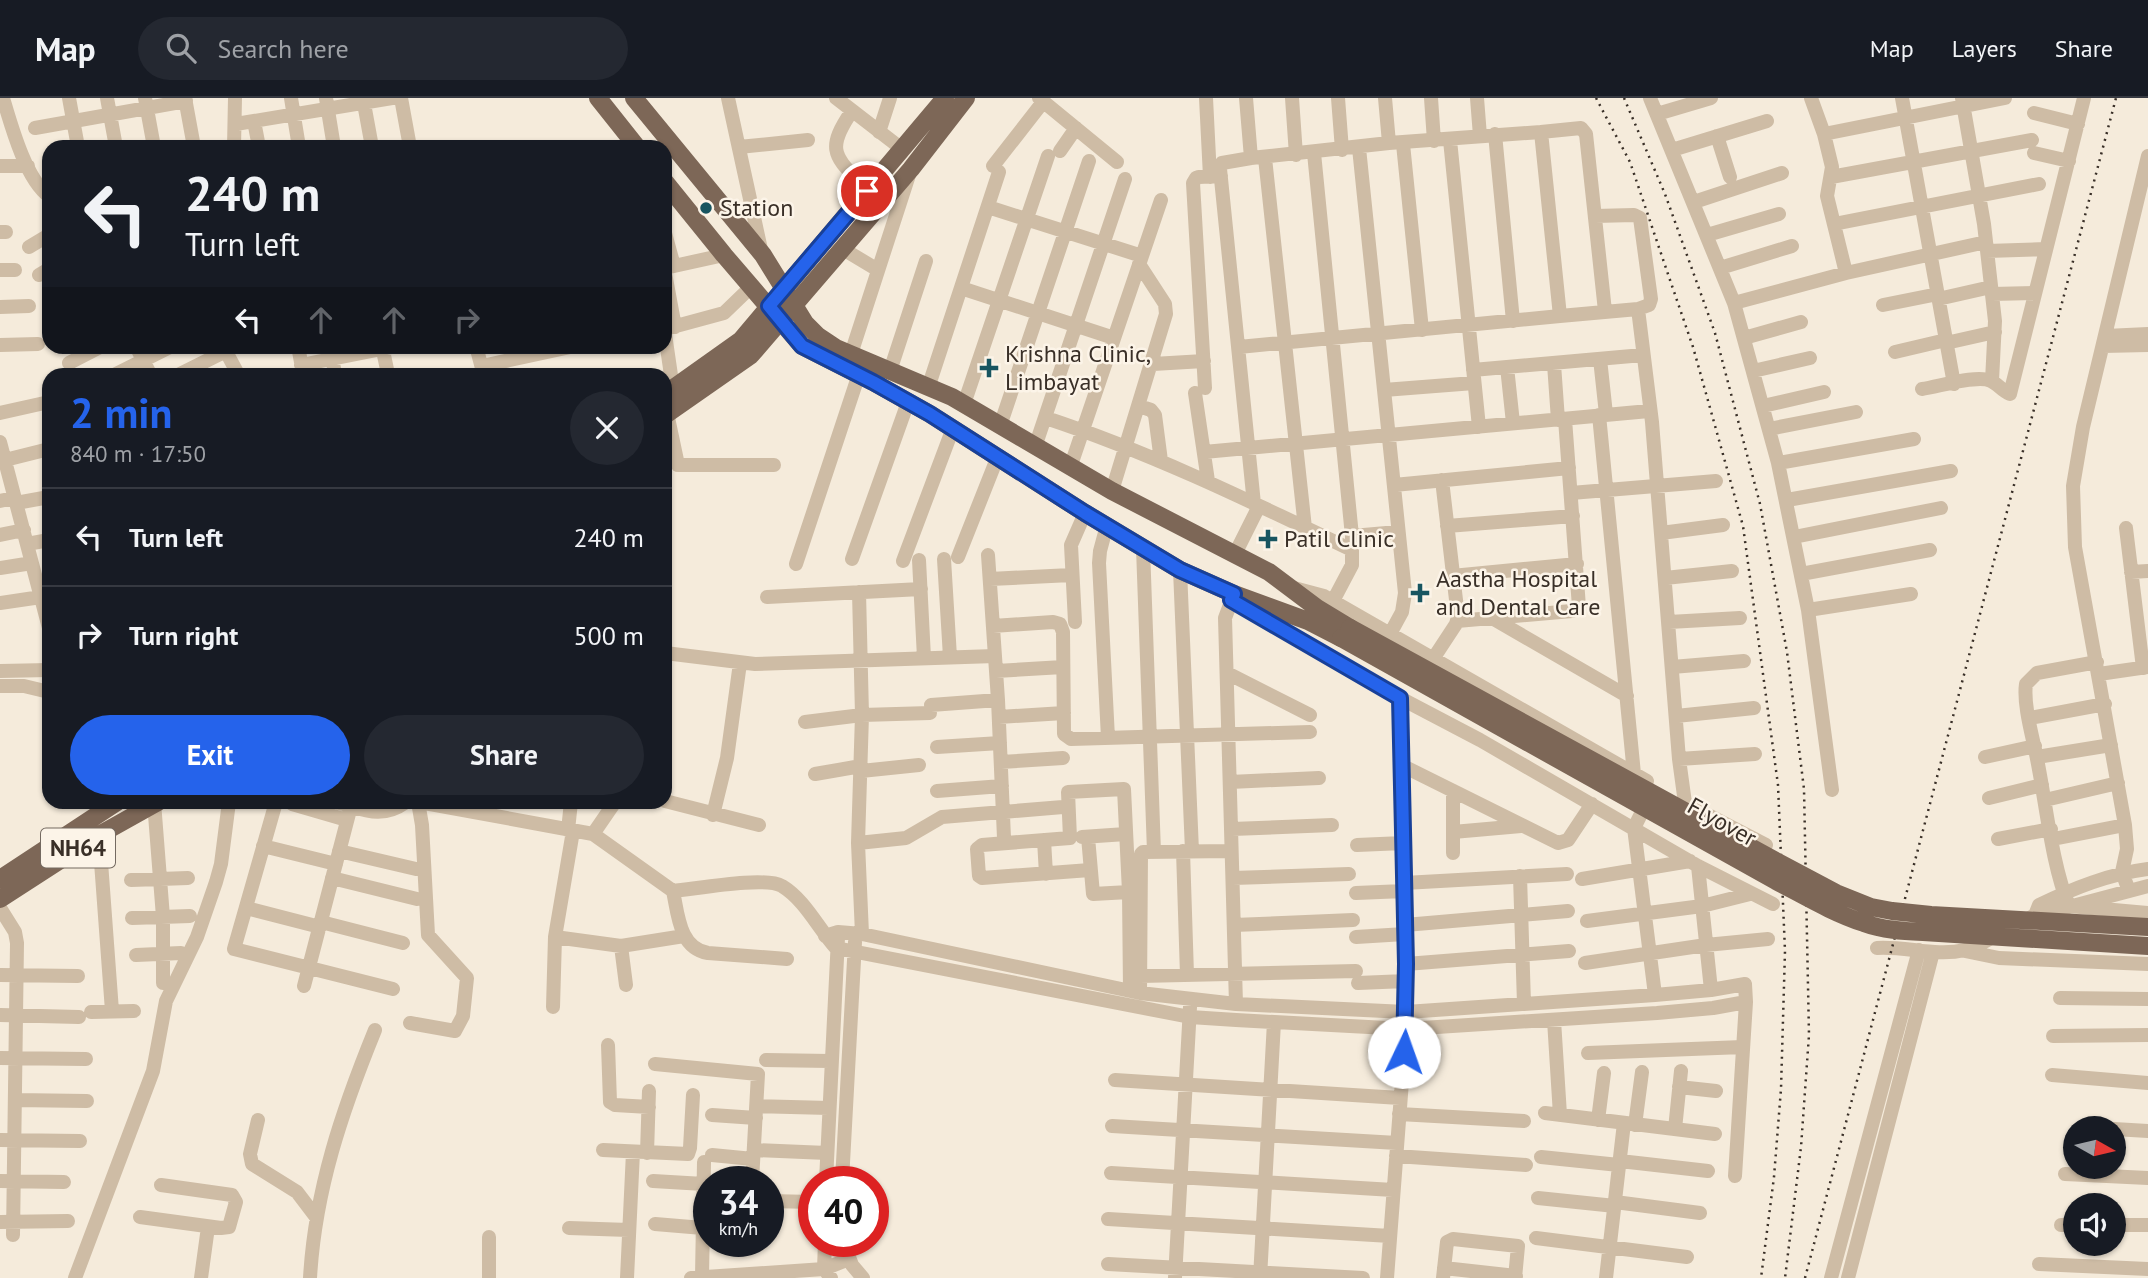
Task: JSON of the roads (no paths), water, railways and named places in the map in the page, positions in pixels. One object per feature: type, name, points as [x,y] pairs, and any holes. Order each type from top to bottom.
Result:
[{"type":"main road","points":[[598,98],[631,140]]},
{"type":"main road","points":[[634,98],[669,140]]},
{"type":"main road","points":[[672,384],[741,340],[945,98]]},
{"type":"main road","points":[[672,410],[751,355],[911,169],[966,98]]},
{"type":"main road","points":[[672,144],[763,255],[786,288],[805,323],[818,336],[851,354],[929,385],[964,404],[1070,468],[1269,572],[1319,610]]},
{"type":"main road","points":[[672,191],[723,255],[802,346],[908,401],[1085,513],[1180,570],[1232,597],[1319,610]]},
{"type":"main road","name":"Flyover","points":[[1319,610],[1346,633],[1776,881],[1828,909],[1865,924],[1923,932],[2148,946]]},
{"type":"main road","name":"Flyover","points":[[1346,633],[1836,893],[1871,907],[1931,915],[2148,927]]},
{"type":"main road","name":"NH64","points":[[0,878],[107,809]]},
{"type":"main road","name":"NH64","points":[[0,899],[144,809]]},
{"type":"street","points":[[69,98],[77,140]]},
{"type":"street","points":[[107,98],[115,140]]},
{"type":"street","points":[[235,140],[236,98]]},
{"type":"street","points":[[291,98],[298,140]]},
{"type":"street","points":[[236,124],[294,114],[327,103],[392,98]]},
{"type":"street","points":[[401,98],[409,140]]},
{"type":"street","points":[[727,98],[763,255]]},
{"type":"street","points":[[836,98],[902,149]]},
{"type":"street","points":[[879,132],[890,98]]},
{"type":"street","points":[[1206,98],[1257,505],[1235,554]]},
{"type":"street","points":[[1247,98],[1286,342],[1306,527]]},
{"type":"street","points":[[1292,98],[1296,155]]},
{"type":"street","points":[[1338,98],[1342,150]]},
{"type":"street","points":[[1385,98],[1396,144],[1422,330]]},
{"type":"street","points":[[1431,98],[1434,141]]},
{"type":"street","points":[[1477,98],[1480,136]]},
{"type":"street","points":[[1650,98],[1734,303],[1778,463],[1808,610],[1832,790]]},
{"type":"street","points":[[1657,114],[1712,98]]},
{"type":"street","points":[[1811,98],[1832,167],[1828,196],[1846,273]]},
{"type":"street","points":[[1902,98],[1954,384]]},
{"type":"street","points":[[1824,134],[1906,118],[1963,102],[2004,98]]},
{"type":"street","points":[[1922,389],[1980,378],[1992,381],[2010,394],[2084,98]]},
{"type":"street","points":[[2,100],[7,132],[42,189]]},
{"type":"street","points":[[35,128],[110,115],[146,103],[186,100],[193,140]]},
{"type":"street","points":[[364,100],[371,140]]},
{"type":"street","points":[[929,385],[988,207],[996,169],[1041,100],[1117,162]]},
{"type":"street","points":[[1963,102],[1991,290],[1995,331],[1992,381]]},
{"type":"street","points":[[146,103],[153,140]]},
{"type":"street","points":[[327,103],[333,140]]},
{"type":"street","points":[[852,111],[840,129],[835,149],[841,162],[867,191]]},
{"type":"street","points":[[2034,113],[2078,124]]},
{"type":"street","points":[[254,121],[258,140]]},
{"type":"street","points":[[1672,150],[1767,121]]},
{"type":"street","points":[[964,404],[1027,219],[1054,153],[1076,128]]},
{"type":"street","points":[[1216,176],[1222,163],[1258,158],[1578,128],[1585,131],[1605,311]]},
{"type":"street","points":[[1541,132],[1560,316]]},
{"type":"street","points":[[1495,134],[1513,321]]},
{"type":"street","points":[[1717,136],[1730,177]]},
{"type":"street","points":[[739,146],[808,140]]},
{"type":"street","points":[[1450,140],[1479,427]]},
{"type":"street","points":[[1831,177],[1971,150],[2033,147],[2068,161]]},
{"type":"street","points":[[1359,148],[1405,601],[1390,634]]},
{"type":"street","points":[[1314,153],[1352,543],[1350,569],[1319,610],[1390,634],[1685,803],[1766,845]]},
{"type":"street","points":[[2129,891],[2122,872],[2127,849],[2125,825],[2075,547],[2073,486],[2083,427],[2148,156]]},
{"type":"street","points":[[1000,426],[1089,161]]},
{"type":"street","points":[[0,166],[28,166]]},
{"type":"street","points":[[851,354],[911,169]]},
{"type":"street","points":[[1694,202],[1782,173]]},
{"type":"street","points":[[1208,481],[1200,391],[1204,361],[1193,183],[1196,178],[1216,176]]},
{"type":"street","points":[[1035,447],[1125,179]]},
{"type":"street","points":[[1833,224],[2039,184]]},
{"type":"street","points":[[1070,468],[1161,200]]},
{"type":"street","points":[[988,207],[1104,244],[1141,260],[1167,309],[1153,364],[1112,491]]},
{"type":"street","points":[[1707,235],[1779,214]]},
{"type":"street","points":[[1239,347],[1332,336],[1377,335],[1638,309],[1648,305],[1651,299],[1640,218],[1634,215],[1595,216]]},
{"type":"street","points":[[29,247],[42,239]]},
{"type":"street","points":[[1720,268],[1792,246]]},
{"type":"street","points":[[1734,303],[1817,280],[1931,254],[1986,246],[2046,249]]},
{"type":"street","points":[[843,249],[878,270]]},
{"type":"street","points":[[672,268],[723,255]]},
{"type":"street","points":[[890,371],[926,261]]},
{"type":"street","points":[[672,329],[724,313],[752,286]]},
{"type":"street","points":[[961,288],[1114,338]]},
{"type":"street","points":[[1883,305],[1991,290],[2035,293]]},
{"type":"street","points":[[0,307],[29,306]]},
{"type":"street","points":[[1638,309],[1657,486],[1679,759],[1685,803]]},
{"type":"street","points":[[1744,338],[1801,322]]},
{"type":"street","points":[[1895,352],[1995,331]]},
{"type":"street","points":[[2104,341],[2148,334]]},
{"type":"street","points":[[2104,341],[2148,345]]},
{"type":"street","points":[[0,345],[38,344]]},
{"type":"street","points":[[69,363],[86,354]]},
{"type":"street","points":[[147,368],[163,354]]},
{"type":"street","points":[[191,368],[216,354]]},
{"type":"street","points":[[305,368],[329,354]]},
{"type":"street","points":[[491,368],[544,354]]},
{"type":"street","points":[[1384,390],[1474,376],[1507,367],[1643,355]]},
{"type":"street","points":[[1753,372],[1810,358]]},
{"type":"street","points":[[1600,359],[1606,489],[1634,774]]},
{"type":"street","points":[[1153,364],[1204,361]]},
{"type":"street","points":[[1457,621],[1577,609],[1579,605],[1569,468],[1554,364]]},
{"type":"street","points":[[1507,367],[1513,423]]},
{"type":"street","points":[[796,564],[859,374]]},
{"type":"street","points":[[1763,407],[1824,392]]},
{"type":"street","points":[[852,559],[908,401]]},
{"type":"street","points":[[0,413],[42,404]]},
{"type":"street","points":[[1139,406],[1151,410],[1154,415],[1161,461]]},
{"type":"street","points":[[1204,452],[1649,411]]},
{"type":"street","points":[[1769,429],[1856,412]]},
{"type":"street","points":[[1046,418],[1126,446],[1306,527],[1352,543],[1398,532]]},
{"type":"street","points":[[903,561],[953,428]]},
{"type":"street","points":[[1778,463],[1914,439]]},
{"type":"street","points":[[672,440],[678,465],[774,465]]},
{"type":"street","points":[[0,442],[10,501],[25,537],[42,601]]},
{"type":"street","points":[[4,464],[42,451]]},
{"type":"street","points":[[950,657],[951,558],[998,456]]},
{"type":"street","points":[[1394,485],[1569,468]]},
{"type":"street","points":[[1787,500],[1951,471]]},
{"type":"street","points":[[1433,659],[1457,621],[1442,480]]},
{"type":"street","points":[[1571,493],[1716,481]]},
{"type":"street","points":[[10,501],[42,498]]},
{"type":"street","points":[[1794,537],[1941,508]]},
{"type":"street","points":[[1075,622],[1071,545],[1085,513]]},
{"type":"street","points":[[1447,526],[1573,516]]},
{"type":"street","points":[[1107,525],[1099,563],[1108,738]]},
{"type":"street","points":[[1661,533],[1723,525]]},
{"type":"street","points":[[2067,899],[2042,785],[2025,688],[2037,673],[2098,668],[2146,668],[2142,615],[2131,572],[2126,528]]},
{"type":"street","points":[[0,535],[42,539]]},
{"type":"street","points":[[1143,548],[1153,852]]},
{"type":"street","points":[[1801,574],[1930,550]]},
{"type":"street","points":[[988,555],[1004,838]]},
{"type":"street","points":[[919,560],[924,658]]},
{"type":"street","points":[[0,568],[32,563]]},
{"type":"street","points":[[1452,576],[1577,564]]},
{"type":"street","points":[[1180,570],[1187,736],[1187,975]]},
{"type":"street","points":[[1665,578],[1732,571]]},
{"type":"street","points":[[2131,572],[2148,571]]},
{"type":"street","points":[[990,579],[1071,575]]},
{"type":"street","points":[[767,597],[921,589]]},
{"type":"street","points":[[843,1166],[854,950],[859,934],[858,843],[862,715],[859,592]]},
{"type":"street","points":[[1808,610],[1910,593]]},
{"type":"street","points":[[0,603],[41,597]]},
{"type":"street","points":[[1236,1004],[1225,618],[1232,597],[1400,698],[1480,740],[1694,864],[1773,904]]},
{"type":"street","points":[[1492,618],[1627,696]]},
{"type":"street","points":[[1669,622],[1740,618]]},
{"type":"street","points":[[993,626],[1053,622],[1060,624],[1063,632],[1064,734],[1067,738],[1310,732]]},
{"type":"street","points":[[672,654],[740,663],[995,656]]},
{"type":"street","points":[[1672,667],[1744,662]]},
{"type":"street","points":[[713,815],[727,758],[740,663]]},
{"type":"street","points":[[996,671],[1063,667]]},
{"type":"street","points":[[0,671],[42,670]]},
{"type":"street","points":[[1227,673],[1310,715]]},
{"type":"street","points":[[0,686],[24,686],[42,690]]},
{"type":"street","points":[[1387,1278],[1406,1028],[1400,698]]},
{"type":"street","points":[[1480,740],[1502,698]]},
{"type":"street","points":[[805,722],[998,700]]},
{"type":"street","points":[[2030,718],[2105,704]]},
{"type":"street","points":[[1676,716],[1754,709]]},
{"type":"street","points":[[999,717],[1064,713]]},
{"type":"street","points":[[937,747],[1000,743]]},
{"type":"street","points":[[1985,757],[2111,745]]},
{"type":"street","points":[[1679,759],[1755,754]]},
{"type":"street","points":[[1001,762],[1063,758]]},
{"type":"street","points":[[815,775],[861,768],[919,765]]},
{"type":"street","points":[[1401,765],[1552,841],[1563,842],[1567,839],[1592,804]]},
{"type":"street","points":[[1230,782],[1319,778]]},
{"type":"street","points":[[2045,800],[2118,783]]},
{"type":"street","points":[[1989,798],[2042,785]]},
{"type":"street","points":[[937,791],[1002,786]]},
{"type":"street","points":[[1655,995],[1634,828],[1656,786]]},
{"type":"street","points":[[1070,838],[1068,792],[1124,789],[1135,991]]},
{"type":"street","points":[[1453,791],[1453,853]]},
{"type":"street","points":[[672,803],[759,825]]},
{"type":"street","points":[[858,843],[906,838],[943,817],[1063,807]]},
{"type":"street","points":[[123,809],[129,818]]},
{"type":"street","points":[[156,809],[163,917],[163,983]]},
{"type":"street","points":[[75,1278],[153,1071],[166,1001],[197,937],[212,893],[221,864],[228,809]]},
{"type":"street","points":[[274,809],[234,949],[393,989]]},
{"type":"street","points":[[324,809],[349,813],[384,813],[396,809]]},
{"type":"street","points":[[344,809],[349,813]]},
{"type":"street","points":[[410,1023],[455,1031],[463,1016],[467,978],[428,935],[420,809]]},
{"type":"street","points":[[455,809],[593,834],[673,891],[684,936],[703,952],[787,959]]},
{"type":"street","points":[[553,1007],[555,937],[571,809]]},
{"type":"street","points":[[593,834],[610,809]]},
{"type":"street","points":[[304,986],[349,813]]},
{"type":"street","points":[[1231,829],[1332,825]]},
{"type":"street","points":[[1998,839],[2125,825]]},
{"type":"street","points":[[1453,832],[1522,826]]},
{"type":"street","points":[[1090,870],[982,878],[979,876],[977,852],[982,845],[1126,834]]},
{"type":"street","points":[[99,835],[112,1011]]},
{"type":"street","points":[[1088,837],[1094,894],[1129,892]]},
{"type":"street","points":[[1044,840],[1046,874]]},
{"type":"street","points":[[1357,845],[1403,843]]},
{"type":"street","points":[[263,846],[336,864],[416,899]]},
{"type":"street","points":[[2127,849],[2147,877]]},
{"type":"street","points":[[1135,991],[1140,976],[1140,857],[1143,852],[1231,851]]},
{"type":"street","points":[[336,864],[416,869]]},
{"type":"street","points":[[1582,879],[1694,864]]},
{"type":"street","points":[[1694,864],[1712,990]]},
{"type":"street","points":[[2067,899],[2122,872],[2147,877]]},
{"type":"street","points":[[1233,878],[1349,874]]},
{"type":"street","points":[[1356,893],[1520,876],[1567,874]]},
{"type":"street","points":[[1520,876],[1524,1004]]},
{"type":"street","points":[[1964,951],[2035,915],[2039,905],[2129,891],[2147,877]]},
{"type":"street","points":[[131,880],[188,878]]},
{"type":"street","points":[[673,891],[762,881],[781,886],[832,934],[836,948],[827,1166]]},
{"type":"street","points":[[1587,921],[1702,906],[1750,894]]},
{"type":"street","points":[[2067,899],[2148,914]]},
{"type":"street","points":[[0,908],[16,936],[15,1100],[7,1140],[9,1226],[68,1221]]},
{"type":"street","points":[[246,908],[403,943]]},
{"type":"street","points":[[1356,937],[1568,911]]},
{"type":"street","points":[[132,918],[190,916]]},
{"type":"street","points":[[1234,925],[1353,920]]},
{"type":"street","points":[[832,934],[859,934],[1135,991],[1236,1004],[1406,1012],[1655,995],[1745,984],[1735,1176]]},
{"type":"street","points":[[555,937],[621,946],[684,936]]},
{"type":"street","points":[[1585,963],[1706,945],[1768,939]]},
{"type":"street","points":[[621,946],[626,985]]},
{"type":"street","points":[[836,948],[1190,1017],[1274,1022],[1406,1028],[1713,1008],[1746,1002]]},
{"type":"street","points":[[1877,948],[1964,951],[1999,958],[2148,964]]},
{"type":"street","points":[[1406,964],[1569,951]]},
{"type":"street","points":[[1831,1278],[1926,951]]},
{"type":"street","points":[[1848,1278],[1926,951]]},
{"type":"street","points":[[136,955],[181,953]]},
{"type":"street","points":[[1140,976],[1235,974],[1406,981]]},
{"type":"street","points":[[0,975],[78,976]]},
{"type":"street","points":[[2060,998],[2148,999]]},
{"type":"street","points":[[1175,1273],[1191,999]]},
{"type":"street","points":[[0,1015],[85,1015],[134,1011]]},
{"type":"street","points":[[1554,1020],[1560,1115]]},
{"type":"street","points":[[1260,1275],[1274,1022]]},
{"type":"street","points":[[310,1278],[313,1234],[333,1143],[375,1030]]},
{"type":"street","points":[[2053,1036],[2148,1035]]},
{"type":"street","points":[[608,1045],[610,1101],[615,1105],[649,1107]]},
{"type":"street","points":[[1588,1053],[1743,1047]]},
{"type":"street","points":[[0,1058],[86,1059]]},
{"type":"street","points":[[766,1060],[830,1061]]},
{"type":"street","points":[[654,1065],[755,1072],[758,1076],[753,1166]]},
{"type":"street","points":[[1675,1129],[1681,1071]]},
{"type":"street","points":[[1606,1278],[1619,1163],[1642,1072]]},
{"type":"street","points":[[1598,1120],[1604,1073]]},
{"type":"street","points":[[2052,1075],[2148,1083]]},
{"type":"street","points":[[1115,1080],[1400,1098]]},
{"type":"street","points":[[1679,1087],[1716,1091]]},
{"type":"street","points":[[627,1278],[629,1230],[649,1107],[649,1091]]},
{"type":"street","points":[[603,1150],[685,1155],[689,1152],[693,1095]]},
{"type":"street","points":[[15,1100],[86,1101]]},
{"type":"street","points":[[712,1115],[829,1108]]},
{"type":"street","points":[[1545,1113],[1715,1134]]},
{"type":"street","points":[[1399,1114],[1524,1121]]},
{"type":"street","points":[[258,1120],[250,1154],[251,1164],[297,1192],[316,1217]]},
{"type":"street","points":[[1112,1126],[1269,1136],[1526,1166]]},
{"type":"street","points":[[2126,1130],[2148,1131]]},
{"type":"street","points":[[7,1140],[80,1141]]},
{"type":"street","points":[[707,1166],[708,1159],[754,1154],[827,1153]]},
{"type":"street","points":[[1541,1157],[1708,1171]]},
{"type":"street","points":[[1111,1173],[1393,1189]]},
{"type":"street","points":[[2126,1177],[2148,1178]]},
{"type":"street","points":[[7,1181],[64,1182]]},
{"type":"street","points":[[653,1181],[693,1183]]},
{"type":"street","points":[[140,1217],[208,1227],[229,1227],[236,1202],[234,1196],[160,1185]]},
{"type":"street","points":[[1538,1198],[1700,1213]]},
{"type":"street","points":[[1108,1219],[1390,1236]]},
{"type":"street","points":[[655,1224],[693,1227]]},
{"type":"street","points":[[2126,1225],[2148,1225]]},
{"type":"street","points":[[201,1278],[208,1227]]},
{"type":"street","points":[[569,1228],[629,1230]]},
{"type":"street","points":[[489,1237],[489,1278]]},
{"type":"street","points":[[1536,1238],[1687,1257]]},
{"type":"street","points":[[1448,1240],[1516,1245],[1519,1248],[1515,1277],[1443,1273],[1448,1240]]},
{"type":"street","points":[[702,1257],[702,1278]]},
{"type":"street","points":[[691,1278],[828,1273],[849,1259],[863,1278]]},
{"type":"street","points":[[1108,1264],[1175,1273],[1363,1278]]},
{"type":"street","points":[[2039,1264],[2148,1269]]},
{"type":"railway","points":[[1596,98],[1630,162],[1693,347],[1743,526],[1778,785],[1785,951],[1781,1089],[1774,1177],[1761,1278]]},
{"type":"railway","points":[[1624,98],[1665,194],[1715,333],[1760,504],[1787,652],[1804,789],[1809,1035],[1801,1147],[1785,1278]]},
{"type":"railway","points":[[1805,1278],[2116,98]]},
{"type":"place","name":"Station","points":[[706,208]]},
{"type":"place","name":"Krishna Clinic, Limbayat","points":[[989,368]]},
{"type":"place","name":"Patil Clinic","points":[[1268,539]]},
{"type":"place","name":"Aastha Hospital and Dental Care","points":[[1420,593]]}]
